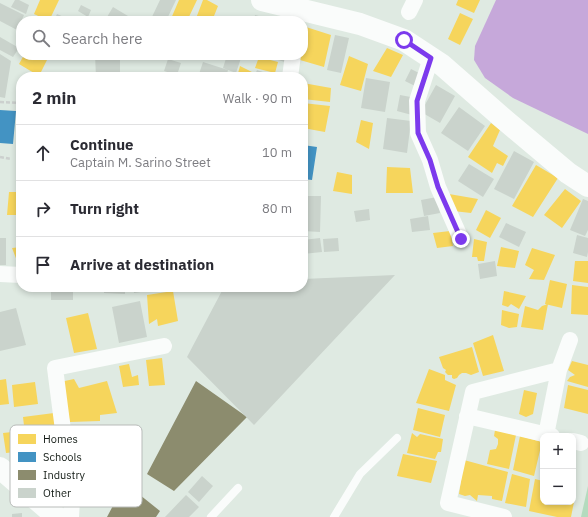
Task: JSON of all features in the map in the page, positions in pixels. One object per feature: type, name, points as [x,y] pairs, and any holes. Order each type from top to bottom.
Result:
[{"type":"street","points":[[273,1],[299,15]]},
{"type":"street","points":[[308,16],[360,24],[404,40],[442,65],[568,173],[588,186]]},
{"type":"street","points":[[431,58],[417,101],[418,133],[430,160],[438,187],[461,239]]},
{"type":"street","points":[[291,72],[292,60]]},
{"type":"street","points":[[0,274],[16,275]]},
{"type":"street","points":[[549,433],[559,370],[570,340]]},
{"type":"street","points":[[62,425],[55,368],[164,346]]},
{"type":"street","points":[[504,517],[480,514],[448,503],[473,392],[559,370]]},
{"type":"street","points":[[467,416],[540,433]]},
{"type":"street","points":[[0,468],[10,477]]},
{"type":"street","points":[[45,507],[57,517]]},
{"type":"street","points":[[71,517],[72,507]]},
{"type":"lane","points":[[334,517],[360,474],[397,438]]},
{"type":"lane","points":[[211,517],[238,488]]},
{"type":"path","points":[[0,102],[16,103]]},
{"type":"path","points":[[0,157],[12,159]]},
{"type":"green space","points":[[588,486],[588,517],[581,517]]},
{"type":"shaded area","points":[[496,0],[588,0],[588,134],[513,98],[485,78],[474,60],[475,46]]},
{"type":"building: Homes","points":[[40,0],[59,0],[51,16],[38,16],[34,14]]},
{"type":"building: Homes","points":[[179,0],[197,0],[189,16],[172,16]]},
{"type":"building: Homes","points":[[203,0],[207,0],[218,6],[214,16],[197,16]]},
{"type":"building: Homes","points":[[458,0],[480,0],[474,13],[456,5]]},
{"type":"building: Homes","points":[[460,13],[473,19],[460,45],[448,39]]},
{"type":"building: Homes","points":[[308,28],[331,35],[324,67],[300,60],[308,60]]},
{"type":"building: Homes","points":[[387,48],[403,55],[391,77],[373,71]]},
{"type":"building: Homes","points":[[349,56],[368,64],[361,91],[340,85]]},
{"type":"building: Homes","points":[[21,60],[47,60],[41,72],[32,72],[19,64]]},
{"type":"building: Homes","points":[[258,60],[270,60],[278,62],[275,72],[255,68]]},
{"type":"building: Homes","points":[[240,66],[252,72],[238,72]]},
{"type":"building: Homes","points":[[308,84],[331,88],[330,102],[308,100]]},
{"type":"building: Homes","points":[[308,104],[330,106],[325,132],[308,129]]},
{"type":"building: Homes","points":[[361,120],[373,123],[369,149],[356,142]]},
{"type":"building: Homes","points":[[491,123],[500,130],[493,146],[508,156],[503,166],[497,163],[492,173],[468,157]]},
{"type":"building: Homes","points":[[536,165],[558,178],[533,217],[512,206]]},
{"type":"building: Homes","points":[[387,167],[410,168],[413,193],[386,193]]},
{"type":"building: Homes","points":[[337,172],[352,175],[352,194],[333,191]]},
{"type":"building: Homes","points":[[565,189],[581,201],[562,228],[544,215]]},
{"type":"building: Homes","points":[[9,192],[16,192],[16,215],[7,215]]},
{"type":"building: Homes","points":[[449,194],[478,199],[471,213],[453,211]]},
{"type":"building: Homes","points":[[486,210],[501,218],[490,238],[476,230]]},
{"type":"building: Homes","points":[[450,231],[453,246],[437,248],[433,233]]},
{"type":"building: Homes","points":[[474,239],[487,242],[484,261],[478,261],[477,257],[472,257]]},
{"type":"building: Homes","points":[[501,247],[519,251],[515,268],[497,266]]},
{"type":"building: Homes","points":[[12,248],[16,248],[16,258]]},
{"type":"building: Homes","points":[[532,248],[555,255],[544,280],[529,279],[534,270],[525,265]]},
{"type":"building: Homes","points":[[575,261],[588,261],[588,283],[573,281]]},
{"type":"building: Homes","points":[[550,280],[567,284],[562,308],[545,304]]},
{"type":"building: Homes","points":[[572,285],[588,287],[588,315],[571,314]]},
{"type":"building: Homes","points":[[504,291],[526,296],[519,309],[511,304],[508,307],[502,305]]},
{"type":"building: Homes","points":[[173,292],[178,321],[158,326],[157,319],[149,324],[147,295]]},
{"type":"building: Homes","points":[[548,304],[543,330],[521,327],[525,306],[538,310],[542,306]]},
{"type":"building: Homes","points":[[502,310],[519,314],[517,327],[509,328],[501,325]]},
{"type":"building: Homes","points":[[88,313],[97,349],[74,353],[66,318]]},
{"type":"building: Homes","points":[[493,335],[504,371],[483,376],[473,343]]},
{"type":"building: Homes","points":[[472,347],[479,372],[471,375],[462,373],[457,378],[452,378],[452,375],[448,375],[445,372],[446,370],[443,368],[439,357]]},
{"type":"building: Homes","points":[[162,358],[165,385],[149,386],[146,360]]},
{"type":"building: Homes","points":[[572,361],[588,365],[588,387],[567,381],[570,377],[575,375],[568,370]]},
{"type":"building: Homes","points":[[129,364],[132,377],[138,375],[139,385],[123,387],[119,366]]},
{"type":"building: Homes","points":[[429,369],[445,375],[445,380],[456,385],[449,411],[416,403]]},
{"type":"building: Homes","points":[[6,379],[9,404],[0,405],[0,380]]},
{"type":"building: Homes","points":[[74,379],[79,388],[107,381],[117,413],[100,415],[100,421],[70,422],[60,382]]},
{"type":"building: Homes","points":[[35,382],[38,404],[14,407],[12,385]]},
{"type":"building: Homes","points":[[568,385],[588,390],[588,414],[564,408]]},
{"type":"building: Homes","points":[[524,390],[537,393],[533,414],[526,417],[519,414]]},
{"type":"building: Homes","points":[[418,408],[445,415],[440,437],[413,430]]},
{"type":"building: Homes","points":[[54,413],[55,425],[24,425],[23,417]]},
{"type":"building: Homes","points":[[495,430],[516,435],[509,469],[487,464],[490,450],[496,449],[498,444],[498,439],[494,436]]},
{"type":"building: Homes","points":[[10,432],[10,453],[6,453],[3,433]]},
{"type":"building: Homes","points":[[412,433],[417,437],[420,434],[443,439],[441,452],[438,452],[435,459],[407,453]]},
{"type":"building: Homes","points":[[520,436],[540,441],[540,450],[534,476],[513,470]]},
{"type":"building: Homes","points":[[403,454],[437,461],[431,483],[397,476]]},
{"type":"building: Homes","points":[[464,460],[508,472],[502,501],[492,499],[492,496],[478,495],[477,501],[470,495],[465,496],[459,494]]},
{"type":"building: Homes","points":[[512,474],[530,479],[526,507],[505,503]]},
{"type":"building: Homes","points":[[535,479],[540,480],[540,505],[573,505],[571,517],[557,517],[529,511]]},
{"type":"building: Schools","points":[[0,110],[16,111],[13,144],[0,143]]},
{"type":"building: Schools","points":[[308,146],[317,147],[312,180],[308,180]]},
{"type":"building: Industry","points":[[196,381],[247,417],[174,491],[147,474]]},
{"type":"building: Industry","points":[[142,497],[160,511],[156,517],[107,517],[112,507],[142,507]]},
{"type":"building: Other","points":[[15,0],[19,0],[29,5],[26,14],[11,7]]},
{"type":"building: Other","points":[[160,0],[176,0],[168,16],[152,16]]},
{"type":"building: Other","points":[[0,3],[24,15],[16,16],[16,29],[0,21]]},
{"type":"building: Other","points":[[81,5],[91,10],[88,16],[78,11]]},
{"type":"building: Other","points":[[113,7],[128,16],[108,16]]},
{"type":"building: Other","points":[[335,35],[349,38],[341,73],[327,70]]},
{"type":"building: Other","points":[[0,37],[16,46],[16,52],[13,57],[0,50]]},
{"type":"building: Other","points":[[0,54],[11,61],[5,98],[0,97]]},
{"type":"building: Other","points":[[95,60],[120,60],[120,72],[96,72]]},
{"type":"building: Other","points":[[168,60],[181,63],[178,72],[164,71]]},
{"type":"building: Other","points":[[225,60],[240,60],[236,72],[223,68]]},
{"type":"building: Other","points":[[203,62],[228,70],[227,72],[200,72]]},
{"type":"building: Other","points":[[411,69],[421,74],[415,86],[405,81]]},
{"type":"building: Other","points":[[366,78],[390,82],[385,112],[361,108]]},
{"type":"building: Other","points":[[436,85],[455,96],[440,123],[421,112]]},
{"type":"building: Other","points":[[400,95],[416,98],[412,115],[397,111]]},
{"type":"building: Other","points":[[459,107],[485,126],[468,151],[441,133]]},
{"type":"building: Other","points":[[387,118],[411,121],[407,153],[383,149]]},
{"type":"building: Other","points":[[514,151],[534,162],[514,199],[494,189]]},
{"type":"building: Other","points":[[469,164],[494,179],[483,197],[458,181]]},
{"type":"building: Other","points":[[308,196],[321,196],[320,232],[308,231]]},
{"type":"building: Other","points":[[437,197],[440,213],[424,216],[421,200]]},
{"type":"building: Other","points":[[583,199],[588,201],[588,230],[585,236],[570,230]]},
{"type":"building: Other","points":[[369,209],[370,220],[356,222],[354,211]]},
{"type":"building: Other","points":[[428,216],[430,230],[412,232],[410,219]]},
{"type":"building: Other","points":[[506,223],[526,232],[519,247],[499,237]]},
{"type":"building: Other","points":[[577,235],[588,238],[587,257],[573,253]]},
{"type":"building: Other","points":[[0,238],[6,238],[6,265],[0,265]]},
{"type":"building: Other","points":[[320,238],[322,252],[308,253],[308,239]]},
{"type":"building: Other","points":[[338,238],[339,251],[324,252],[323,239]]},
{"type":"building: Other","points":[[495,261],[497,276],[480,279],[478,264]]},
{"type":"building: Other","points":[[395,275],[254,425],[187,357],[221,292],[308,292],[308,279]]},
{"type":"building: Other","points":[[51,292],[73,292],[73,300],[51,300]]},
{"type":"building: Other","points":[[125,292],[125,294],[104,293]]},
{"type":"building: Other","points":[[140,301],[147,337],[119,343],[112,307]]},
{"type":"building: Other","points":[[16,308],[26,345],[0,351],[0,312]]},
{"type":"building: Other","points":[[202,476],[213,486],[199,502],[188,492]]},
{"type":"building: Other","points":[[186,495],[199,507],[189,517],[165,517]]},
{"type":"building: Other","points":[[22,513],[22,517],[12,517],[12,514]]},
{"type":"route","points":[[404,40],[431,58],[417,101],[418,133],[430,160],[438,187],[461,239]]}]
